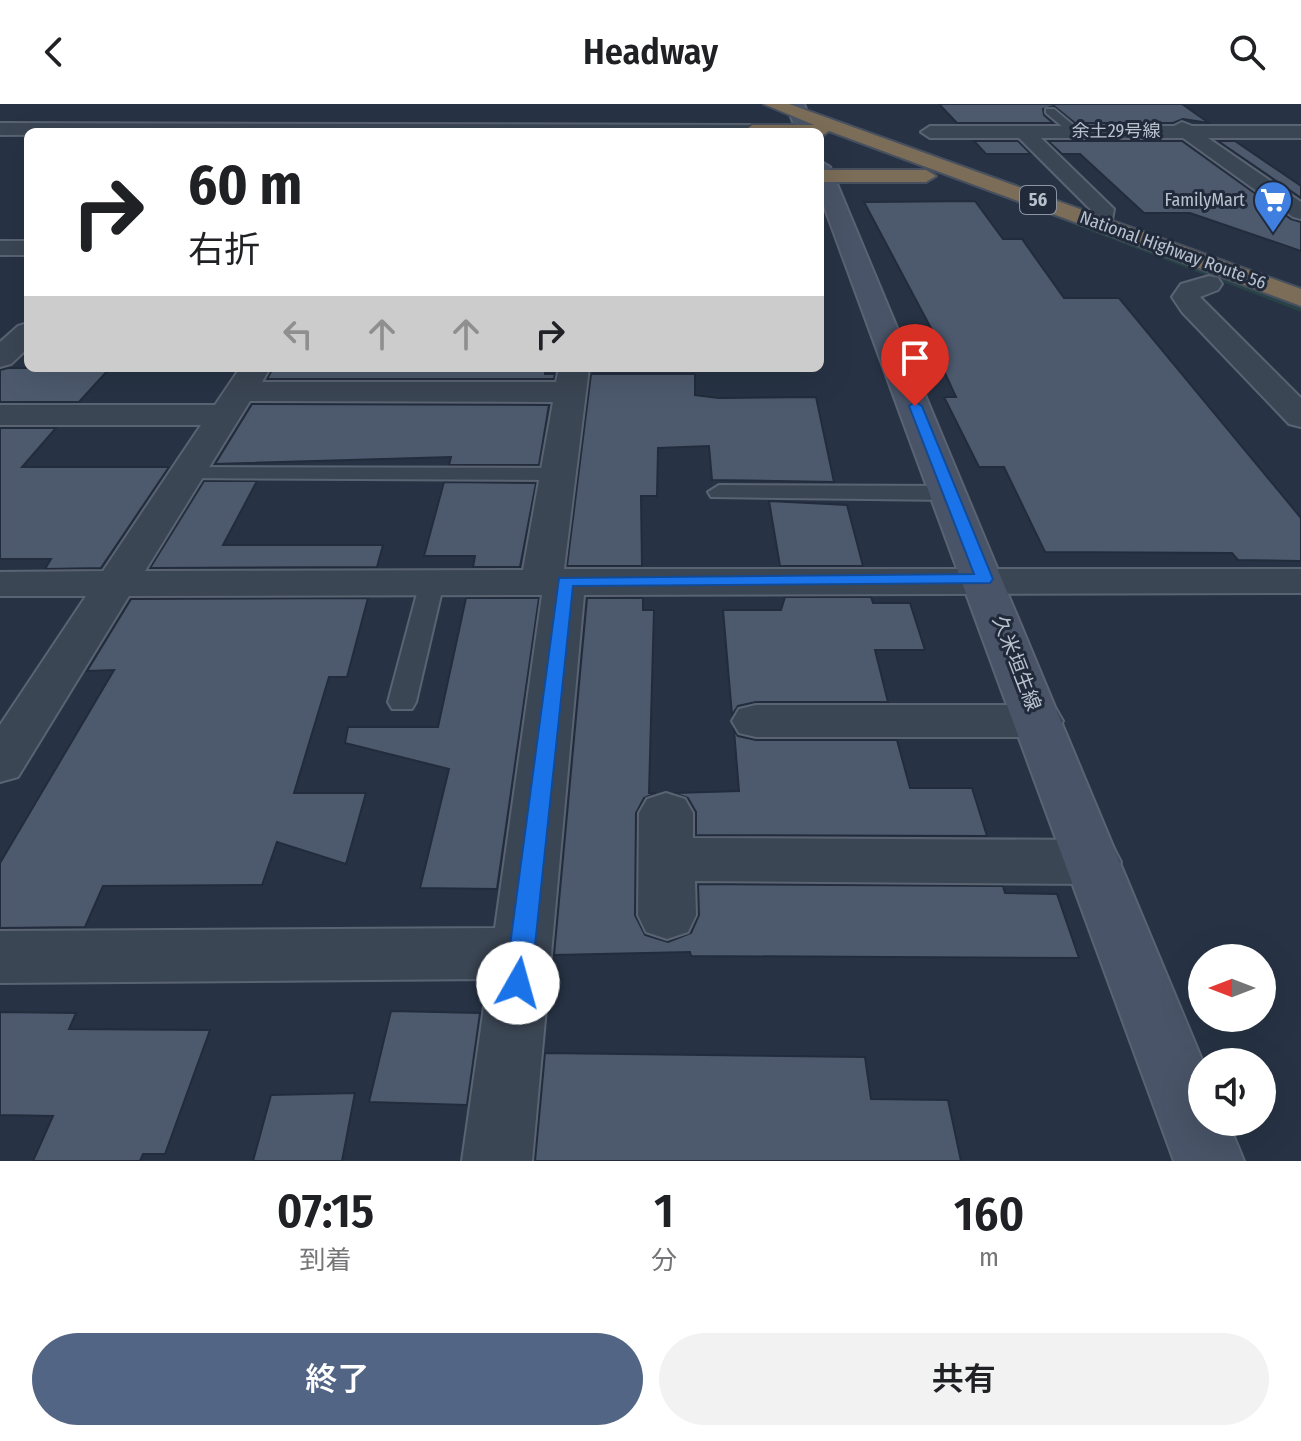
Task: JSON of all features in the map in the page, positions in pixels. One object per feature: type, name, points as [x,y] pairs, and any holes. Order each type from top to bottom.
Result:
[{"type":"highway","name":"National Highway Route 56","points":[[763,107],[797,128]]},
{"type":"highway","name":"56","points":[[851,131],[896,129],[930,132]]},
{"type":"highway","name":"National Highway Route 56","points":[[824,134],[851,131],[1301,298]]},
{"type":"highway","name":"National Highway Route 56","points":[[824,141],[926,176],[1301,319]]},
{"type":"highway","name":"56","points":[[824,141],[926,176]]},
{"type":"main road","name":"久米垣生線","points":[[824,172],[1209,1161]]},
{"type":"street","points":[[413,128],[428,108]]},
{"type":"street","points":[[1160,113],[1301,212]]},
{"type":"street","points":[[245,125],[328,128]]},
{"type":"street","points":[[8,126],[82,128]]},
{"type":"street","points":[[1023,131],[1103,209],[1104,215],[1088,219]]},
{"type":"street","name":"余土29号線","points":[[930,132],[1301,132]]},
{"type":"street","points":[[0,148],[24,148]]},
{"type":"street","points":[[0,248],[24,248]]},
{"type":"street","points":[[1209,284],[1190,290],[1186,297],[1192,306],[1301,417]]},
{"type":"street","points":[[0,358],[24,336]]},
{"type":"street","points":[[0,415],[240,391],[572,380],[558,474],[554,581],[521,953],[497,1161]]},
{"type":"street","points":[[0,764],[240,391]]},
{"type":"street","points":[[0,584],[984,579],[1301,581]]},
{"type":"street","points":[[756,721],[1039,721]]},
{"type":"street","points":[[667,915],[666,836],[1093,862]]},
{"type":"street","points":[[0,957],[521,953]]},
{"type":"lane","points":[[1050,111],[1074,131]]},
{"type":"lane","points":[[187,473],[558,474]]},
{"type":"lane","points":[[719,492],[950,493]]},
{"type":"lane","points":[[402,702],[432,582]]},
{"type":"green space","points":[[952,175],[1301,307],[1301,312],[984,190]]},
{"type":"building","points":[[939,104],[1182,104],[1209,123],[1183,119],[1173,123],[1075,123],[1054,106],[1043,109],[1044,115],[1053,123],[957,123]]},
{"type":"building","points":[[974,141],[1018,141],[1031,154],[986,154]]},
{"type":"building","points":[[1048,141],[1182,141],[1291,219],[1301,222],[1301,251],[1190,213],[1144,213],[1080,154],[1062,154]]},
{"type":"building","points":[[1218,141],[1235,141],[1301,186],[1301,198]]},
{"type":"building","points":[[975,201],[1003,239],[1022,239],[1064,298],[1119,298],[1301,518],[1301,561],[1238,560],[1232,553],[1045,552],[1004,467],[979,467],[944,397],[956,397],[926,332],[933,332],[864,202]]},
{"type":"building","points":[[24,368],[24,372],[106,372],[79,402],[0,402],[0,370]]},
{"type":"building","points":[[271,372],[555,374],[554,379],[267,379]]},
{"type":"building","points":[[591,374],[695,374],[695,395],[719,398],[816,397],[834,482],[712,480],[709,446],[658,448],[657,496],[641,496],[642,566],[567,566]]},
{"type":"building","points":[[252,404],[549,405],[539,465],[449,465],[451,457],[215,464]]},
{"type":"building","points":[[0,428],[56,428],[22,467],[169,467],[101,568],[45,569],[51,559],[0,559]]},
{"type":"building","points":[[204,481],[257,481],[223,545],[383,545],[377,567],[150,568]]},
{"type":"building","points":[[444,482],[536,483],[520,567],[473,567],[475,556],[424,556]]},
{"type":"building","points":[[769,501],[847,505],[863,566],[780,566]]},
{"type":"building","points":[[785,597],[871,597],[873,603],[910,603],[925,650],[875,650],[888,702],[756,702],[738,706],[732,715],[723,610],[781,610]]},
{"type":"building","points":[[368,598],[347,677],[329,677],[294,793],[366,793],[346,864],[277,842],[262,885],[103,886],[85,927],[0,928],[0,863],[114,670],[87,671],[131,599]]},
{"type":"building","points":[[466,598],[539,598],[497,889],[420,888],[449,769],[345,743],[348,727],[438,727]]},
{"type":"building","points":[[587,598],[643,598],[643,610],[654,610],[649,793],[656,793],[644,798],[636,813],[635,915],[645,935],[668,942],[691,933],[699,915],[698,884],[1003,886],[1005,893],[1057,894],[1079,958],[691,956],[690,952],[554,955]]},
{"type":"building","points":[[734,730],[738,736],[756,740],[897,740],[910,788],[972,788],[987,836],[696,835],[696,812],[688,798],[674,793],[739,791]]},
{"type":"building","points":[[391,1011],[480,1013],[467,1105],[369,1102]]},
{"type":"building","points":[[0,1012],[76,1013],[69,1029],[210,1030],[165,1154],[143,1154],[140,1161],[33,1161],[53,1116],[0,1115]]},
{"type":"building","points":[[545,1053],[865,1057],[871,1099],[948,1100],[961,1161],[535,1161]]},
{"type":"building","points":[[355,1093],[342,1161],[253,1161],[271,1095]]},
{"type":"place","name":"FamilyMart","points":[[1273,234]]},
{"type":"route","points":[[518,983],[565,581],[984,579],[915,406]]}]
